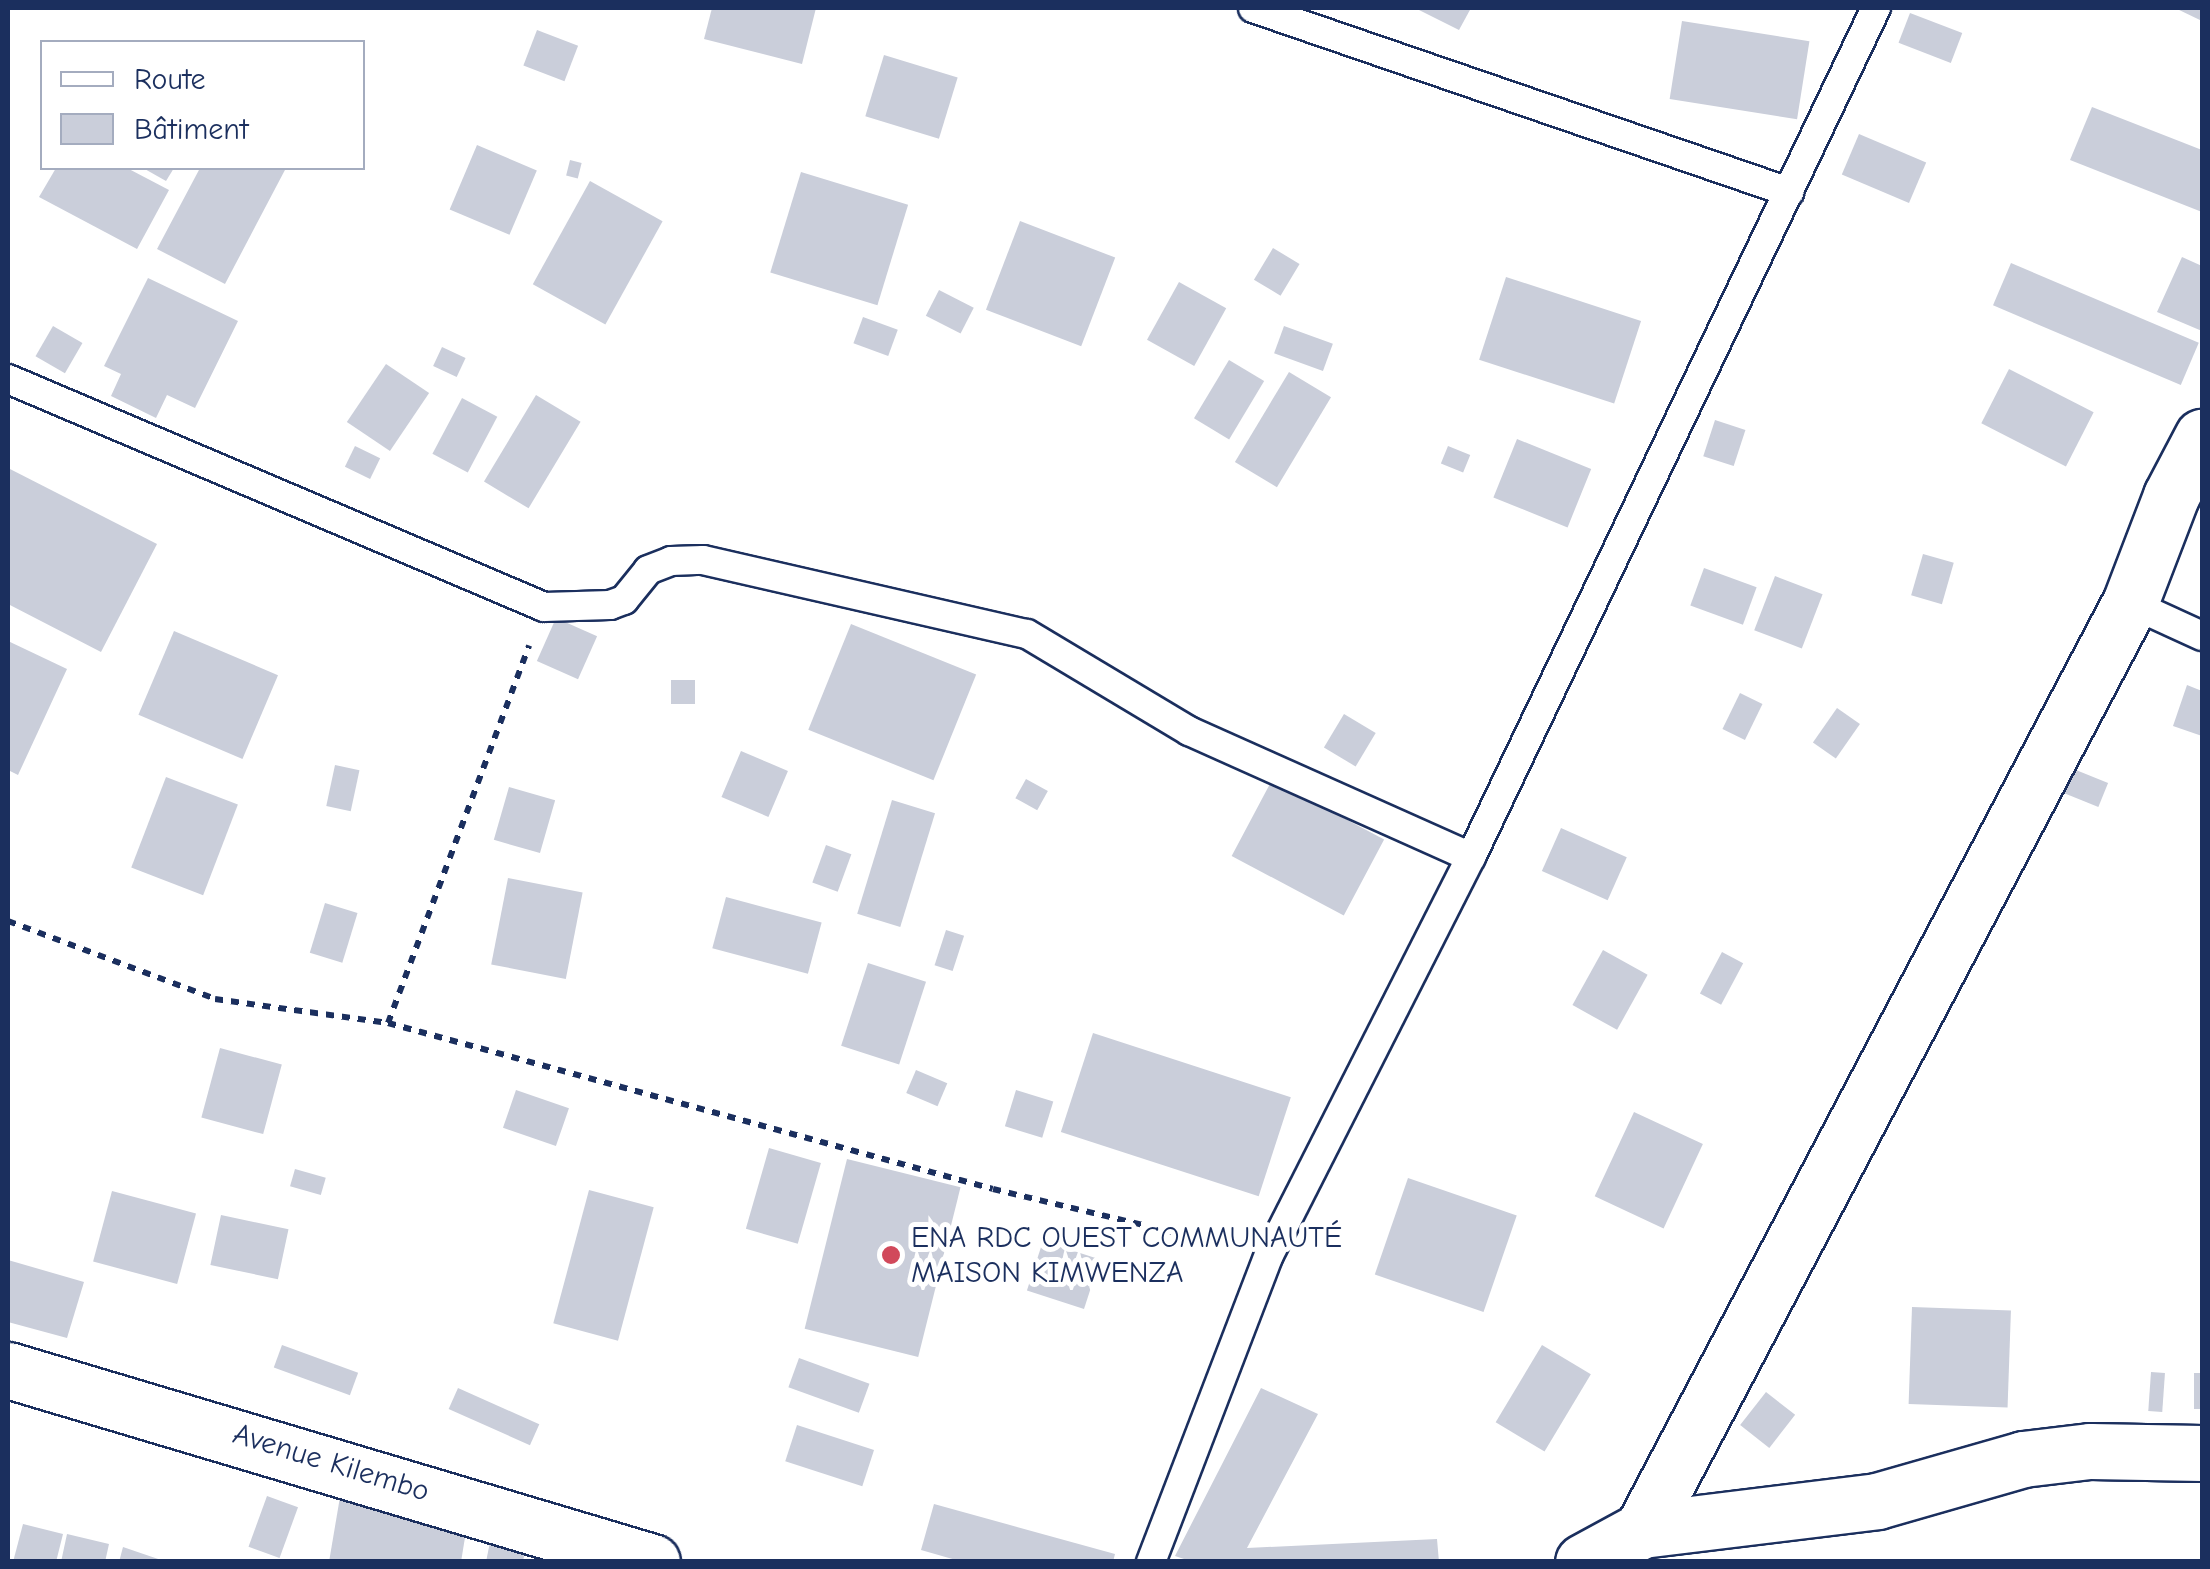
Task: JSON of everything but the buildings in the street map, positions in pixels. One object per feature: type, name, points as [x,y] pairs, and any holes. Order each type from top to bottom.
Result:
[{"type":"street","points":[[1642,1530],[2130,603],[2171,496],[2202,436]]},
{"type":"street","name":"Avenue Kilembo","points":[[8,1370],[652,1562]]},
{"type":"street","points":[[1584,1562],[1642,1530],[1877,1501],[2023,1459],[2121,1450],[2202,1453]]},
{"type":"lane","points":[[1252,8],[1789,192]]},
{"type":"lane","points":[[1151,1562],[1268,1255],[1471,857],[1876,8]]},
{"type":"lane","points":[[8,380],[544,607],[610,606],[624,600],[648,570],[671,560],[703,560],[1027,634],[1189,731],[1471,857]]},
{"type":"lane","points":[[2130,603],[2202,636]]},
{"type":"path","points":[[388,1023],[544,607]]},
{"type":"path","points":[[8,921],[215,999],[388,1023],[993,1188],[1268,1255]]},
{"type":"place","name":"ENA RDC OUEST COMMUNAUTÉ MAISON KIMWENZA","points":[[891,1255]]}]
